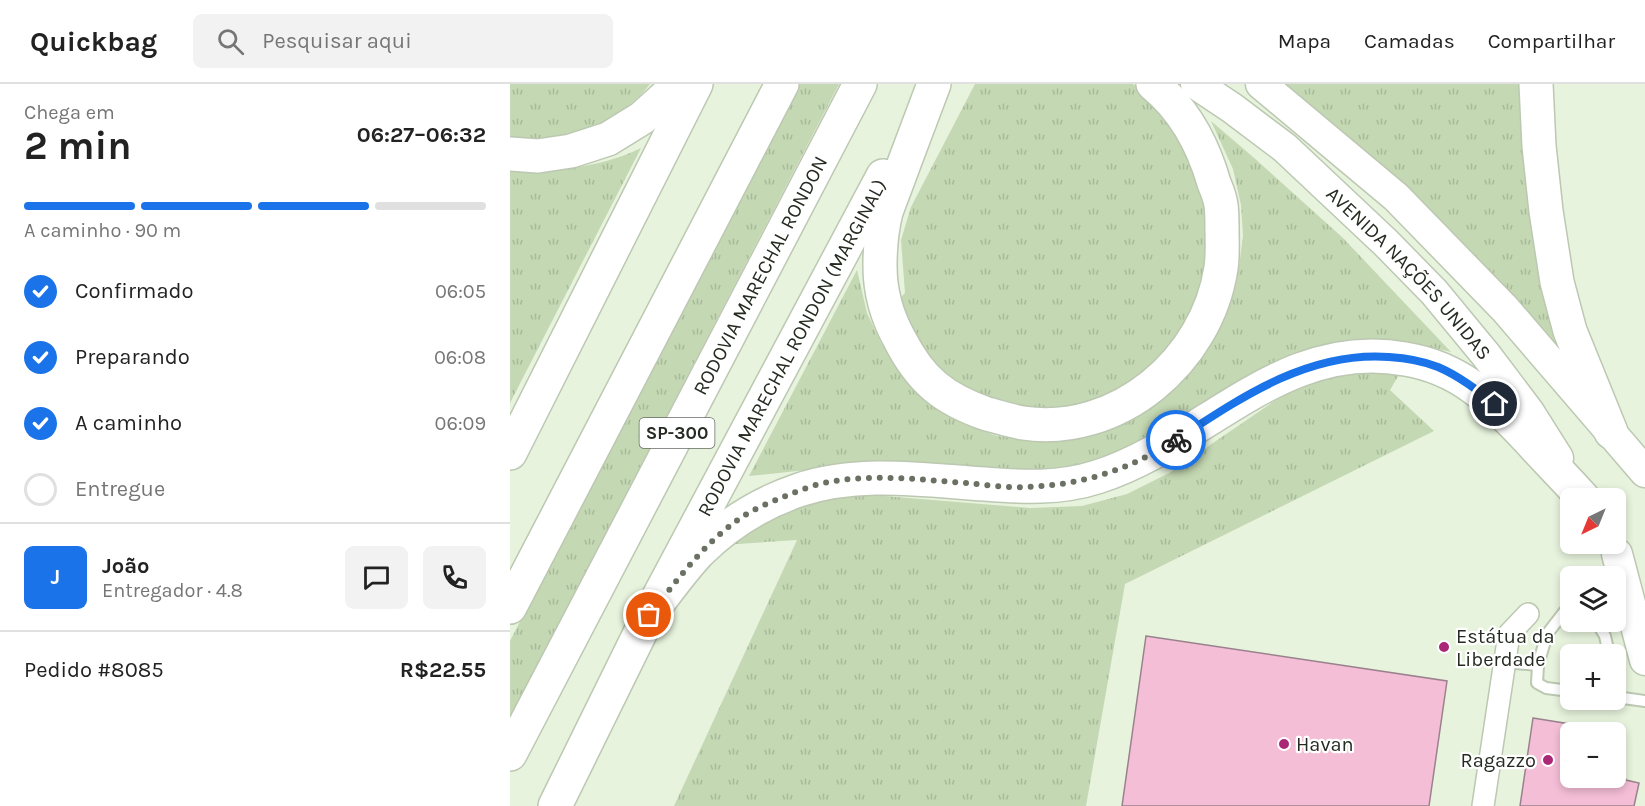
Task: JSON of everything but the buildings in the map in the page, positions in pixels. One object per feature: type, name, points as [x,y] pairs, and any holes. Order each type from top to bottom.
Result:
[{"type":"highway","points":[[510,153],[538,156],[571,151],[608,139],[642,118],[678,84]]},
{"type":"highway","points":[[510,453],[696,84]]},
{"type":"highway","name":"SP-300","points":[[510,606],[782,84]]},
{"type":"highway","name":"RODOVIA MARECHAL RONDON","points":[[510,754],[860,84]]},
{"type":"highway","points":[[933,84],[886,214],[880,265],[881,289],[886,311],[908,357],[922,376],[944,394],[969,407],[997,417],[1023,423],[1051,424],[1079,421],[1103,415],[1128,403],[1152,387],[1174,366],[1192,343],[1205,320],[1216,289],[1223,249],[1221,206],[1208,159],[1197,135],[1153,84]]},
{"type":"highway","name":"RODOVIA MARECHAL RONDON (MARGINAL)","points":[[555,806],[649,615],[933,84]]},
{"type":"highway","points":[[1536,84],[1539,146],[1557,282],[1570,332],[1611,432]]},
{"type":"highway","points":[[649,615],[699,553],[717,537],[740,518],[767,503],[799,490],[833,481],[871,477],[1024,487],[1058,485],[1095,478],[1131,464],[1173,442],[1264,386],[1301,369],[1336,360],[1371,356],[1405,358],[1437,367],[1466,382],[1495,404],[1574,488]]},
{"type":"main road","name":"AVENIDA NAÇÕES UNIDAS","points":[[1196,84],[1285,148],[1386,243],[1434,292],[1528,412],[1577,488]]},
{"type":"main road","name":"AVENIDA NAÇÕES UNIDAS","points":[[1261,84],[1396,197],[1505,309],[1645,472]]},
{"type":"main road","points":[[1615,554],[1645,660]]},
{"type":"main road","points":[[1617,554],[1645,609]]},
{"type":"street","points":[[1483,806],[1509,634],[1528,614]]},
{"type":"lane","points":[[1560,617],[1547,634],[1538,664],[1537,682],[1546,688],[1560,690]]},
{"type":"lane","points":[[1505,662],[1538,664]]},
{"type":"lane","points":[[1626,697],[1645,701]]},
{"type":"green space","points":[[510,84],[650,84],[638,98],[606,121],[567,136],[528,142],[510,140]]},
{"type":"green space","points":[[798,84],[839,84],[510,718],[510,641]]},
{"type":"green space","points":[[975,84],[1133,84],[1174,122],[1210,210],[1208,274],[1186,328],[1145,374],[1097,404],[1039,414],[977,400],[922,357],[898,300],[905,293],[901,240],[911,207]]},
{"type":"green space","points":[[1286,84],[1525,84],[1574,369],[1507,291],[1428,207]]},
{"type":"green space","points":[[1211,121],[1343,238],[1451,352],[1421,345],[1389,343],[1106,460],[1045,473],[835,467],[749,476],[857,270],[867,313],[880,341],[895,365],[915,389],[939,410],[966,425],[997,436],[1027,439],[1096,430],[1230,298],[1239,267],[1243,236],[1241,205],[1233,169]]},
{"type":"green space","points":[[641,148],[510,403],[510,170],[577,167],[609,160]]},
{"type":"green space","points":[[1370,371],[1400,373],[1390,390],[1434,431],[1125,584],[1086,806],[674,806],[797,540],[723,545],[780,511],[842,495],[872,495],[1030,508],[1082,506],[1127,494],[1169,473],[1273,402],[1304,384]]},
{"type":"way so far","points":[[649,615],[699,553],[717,537],[740,518],[767,503],[799,490],[833,481],[871,477],[1024,487],[1058,485],[1095,478],[1131,464],[1176,440]]},
{"type":"place","name":"Estátua da Liberdade","points":[[1444,647]]},
{"type":"place","name":"Havan","points":[[1284,744]]},
{"type":"place","name":"Ragazzo","points":[[1548,760]]},
{"type":"route","points":[[1176,440],[1233,403],[1301,369],[1336,360],[1371,356],[1405,358],[1437,367],[1466,382],[1495,404]]}]
